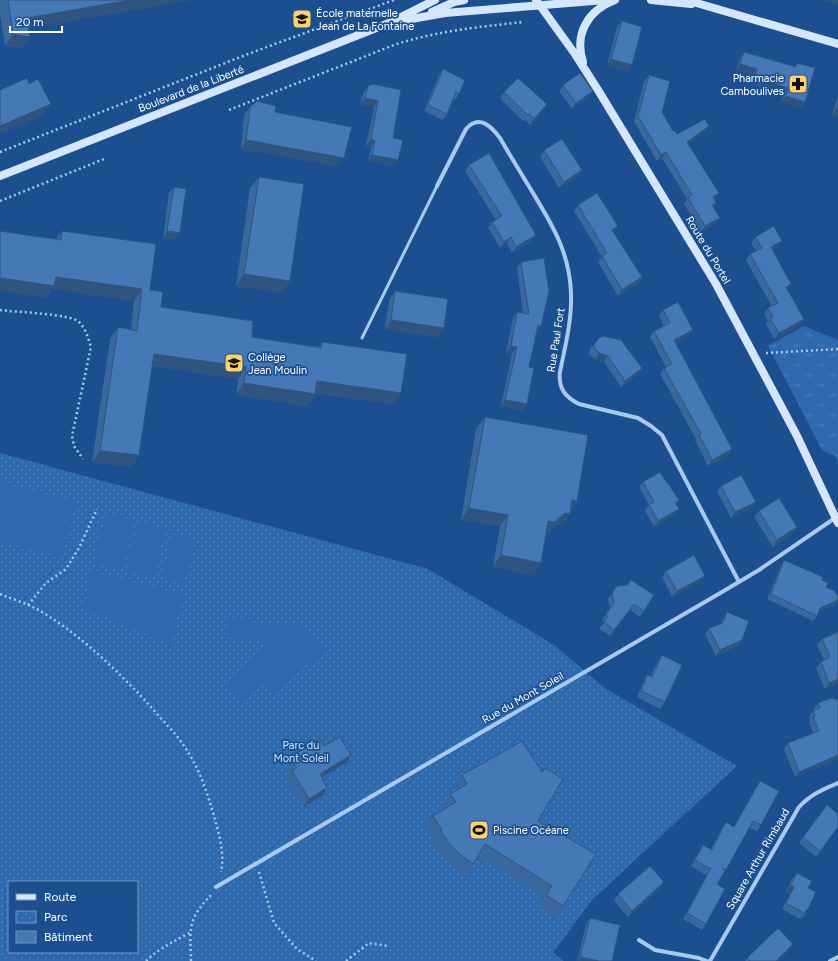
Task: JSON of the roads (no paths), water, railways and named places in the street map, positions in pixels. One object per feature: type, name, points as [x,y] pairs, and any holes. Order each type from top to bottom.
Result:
[{"type":"main road","name":"Boulevard de la Liberté","points":[[0,176],[389,23],[435,0]]},
{"type":"main road","points":[[420,17],[454,2],[464,0]]},
{"type":"main road","name":"Boulevard de la Liberté","points":[[389,23],[445,13],[538,3],[605,0]]},
{"type":"main road","points":[[584,69],[580,42],[585,24],[596,11],[615,0]]},
{"type":"main road","points":[[651,0],[703,5]]},
{"type":"main road","points":[[686,0],[838,44]]},
{"type":"main road","points":[[555,25],[554,13],[560,2]]},
{"type":"main road","name":"Route du Portel","points":[[538,3],[555,25],[584,69],[696,251],[797,436],[837,521]]},
{"type":"street","name":"Rue Paul Fort","points":[[437,186],[470,124],[480,122],[491,127],[500,138],[554,228],[567,261],[571,287],[571,305],[559,380],[563,391],[572,401],[579,404],[638,418],[662,435],[739,582]]},
{"type":"street","name":"Rue du Mont Soleil","points":[[216,887],[739,582],[837,521]]},
{"type":"street","name":"Square Arthur Rimbaud","points":[[639,940],[654,950],[708,961],[799,807],[810,796],[838,782]]},
{"type":"street","points":[[830,961],[838,957]]},
{"type":"lane","points":[[362,338],[437,186]]},
{"type":"place","name":"École maternelle Jean de La Fontaine","points":[[302,19]]},
{"type":"place","name":"Pharmacie Camboulives","points":[[798,84]]},
{"type":"place","name":"Collège Jean Moulin","points":[[234,363]]},
{"type":"place","name":"Piscine Océane","points":[[479,830]]},
{"type":"park label","name":"Parc du Mont Soleil","points":[[301,751]]}]
